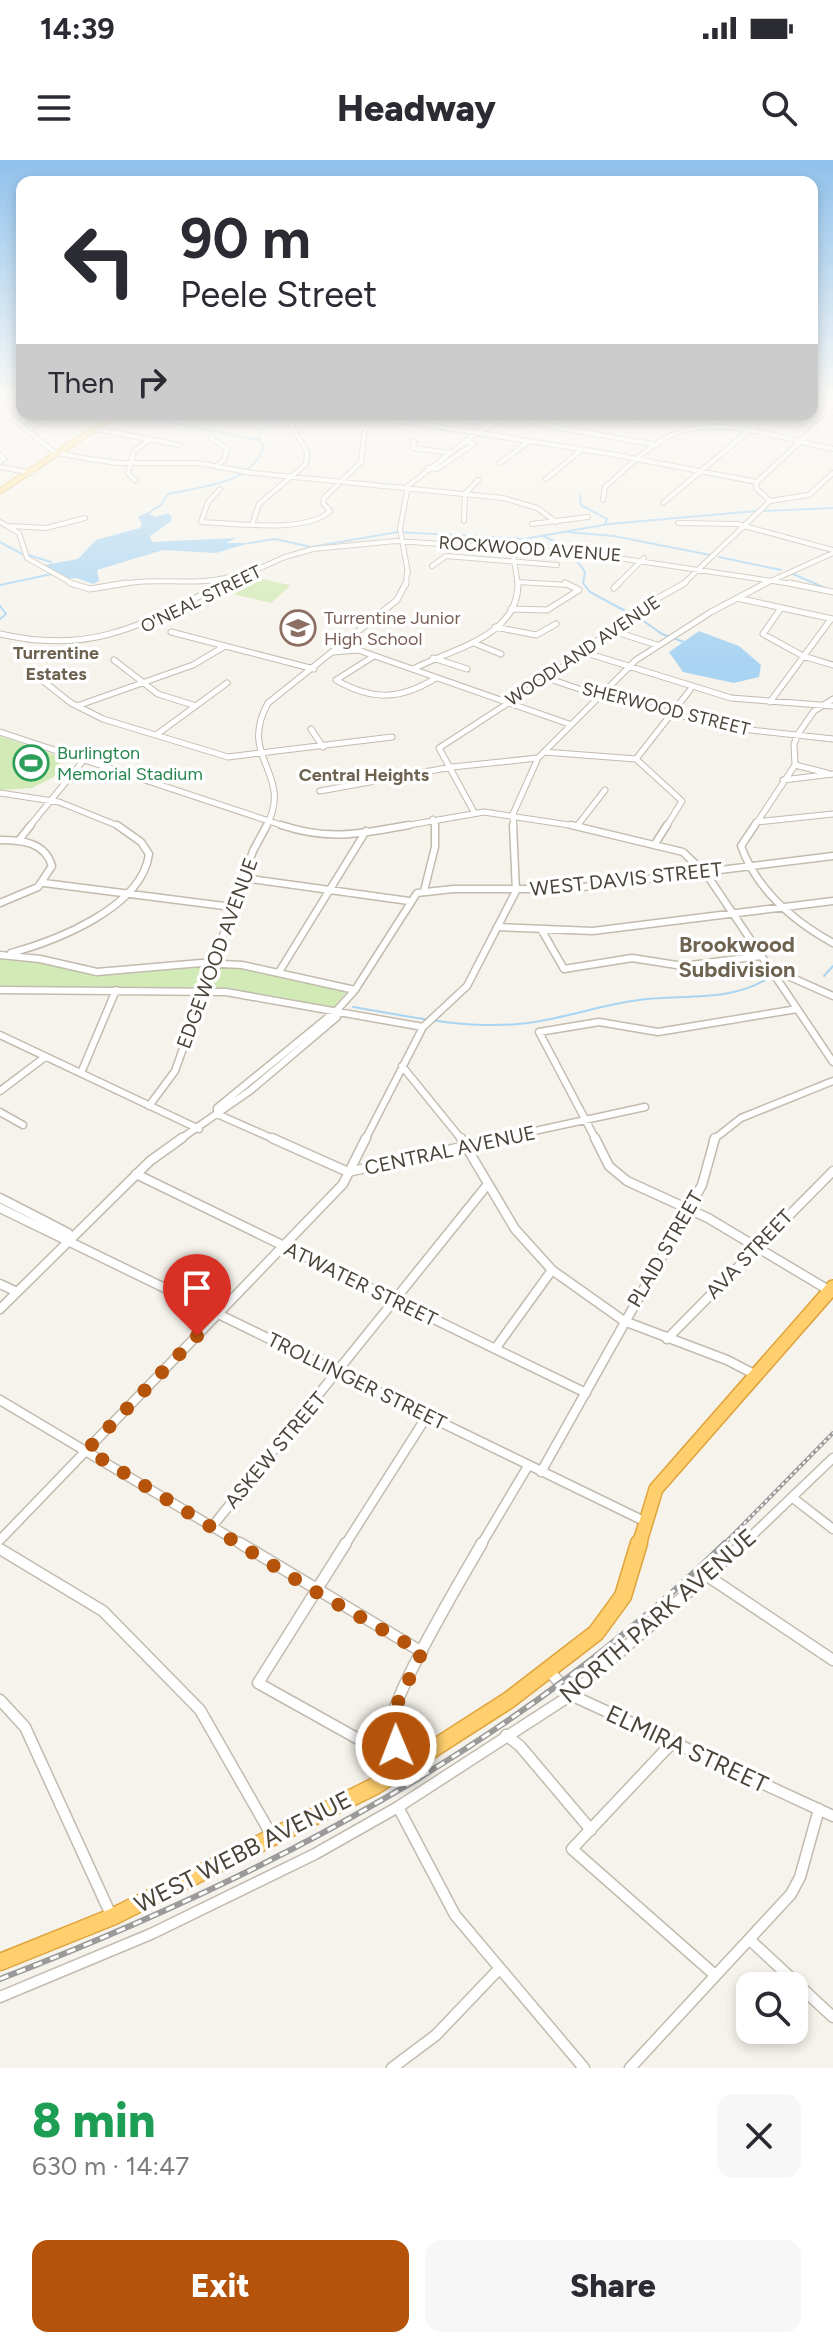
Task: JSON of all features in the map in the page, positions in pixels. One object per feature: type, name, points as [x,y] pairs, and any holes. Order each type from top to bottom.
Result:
[{"type":"highway","name":"WEST WEBB AVENUE","points":[[0,1962],[112,1917],[273,1838],[549,1671],[596,1633],[618,1606],[632,1572],[644,1521],[661,1483],[831,1289]]},
{"type":"street","points":[[253,522],[257,506],[281,486]]},
{"type":"street","points":[[220,489],[208,502],[200,519],[206,524],[297,524],[322,519],[330,513],[324,498],[338,486]]},
{"type":"street","points":[[408,486],[525,503],[556,522]]},
{"type":"street","points":[[403,597],[411,582],[403,541],[403,498],[408,486]]},
{"type":"street","points":[[464,521],[465,494],[470,486]]},
{"type":"street","points":[[603,500],[606,486]]},
{"type":"street","points":[[663,503],[685,486]]},
{"type":"street","points":[[756,486],[768,498],[809,495],[819,486]]},
{"type":"street","name":"WOODLAND AVENUE","points":[[448,768],[438,749],[440,746],[547,678],[647,603],[679,587],[746,526],[768,498]]},
{"type":"street","points":[[532,524],[588,517]]},
{"type":"street","points":[[0,522],[46,528],[85,518]]},
{"type":"street","points":[[678,523],[746,526],[833,551]]},
{"type":"street","points":[[8,525],[21,536],[25,555],[65,583],[89,589],[157,579],[202,583],[239,573]]},
{"type":"street","name":"ROCKWOOD AVENUE","points":[[403,541],[658,560],[833,592]]},
{"type":"street","name":"O'NEAL STREET","points":[[0,636],[47,646],[100,642],[135,631],[288,559],[353,545],[403,541]]},
{"type":"street","points":[[412,669],[474,643],[495,627],[511,609],[518,596],[512,549]]},
{"type":"street","points":[[0,1540],[336,1192],[424,1025],[467,986],[516,891],[513,814],[538,758],[627,667],[737,598],[833,551]]},
{"type":"street","points":[[432,566],[446,556],[557,565]]},
{"type":"street","points":[[614,588],[644,559]]},
{"type":"street","points":[[511,609],[547,610],[579,590],[563,582],[517,582]]},
{"type":"street","name":"EDGEWOOD AVENUE","points":[[149,1106],[175,1071],[253,851],[270,823],[275,790],[255,733],[258,721],[268,706],[349,644],[403,597]]},
{"type":"street","name":"EDGEWOOD AVENUE","points":[[339,652],[403,597]]},
{"type":"street","points":[[737,598],[832,619],[770,702]]},
{"type":"street","points":[[781,608],[762,633],[803,656],[833,665]]},
{"type":"street","points":[[495,627],[532,636],[551,631],[556,624]]},
{"type":"street","points":[[610,630],[657,646]]},
{"type":"street","points":[[171,632],[314,669]]},
{"type":"street","points":[[474,643],[501,654]]},
{"type":"street","points":[[349,644],[370,655],[569,724]]},
{"type":"street","points":[[77,706],[204,661],[225,646]]},
{"type":"street","points":[[339,652],[358,650]]},
{"type":"street","points":[[580,651],[690,690],[770,702],[833,706]]},
{"type":"street","points":[[339,652],[370,655]]},
{"type":"street","points":[[370,655],[336,680],[389,700],[404,697],[436,678]]},
{"type":"street","points":[[433,658],[467,669]]},
{"type":"street","points":[[114,660],[141,683],[165,697],[196,706]]},
{"type":"street","points":[[33,673],[77,706],[103,719],[228,757],[392,737]]},
{"type":"street","name":"SHERWOOD STREET","points":[[547,678],[597,695],[744,730],[833,739]]},
{"type":"street","points":[[156,735],[227,683]]},
{"type":"street","points":[[636,759],[690,690]]},
{"type":"street","points":[[833,699],[814,711],[798,734],[794,744],[795,765],[741,846],[751,866],[781,908],[799,924],[833,943]]},
{"type":"street","points":[[311,729],[316,732],[323,747]]},
{"type":"street","points":[[0,732],[318,837],[474,812],[513,814],[577,826],[683,852],[704,873],[833,1062]]},
{"type":"street","points":[[544,752],[636,759],[682,801],[655,844]]},
{"type":"street","points":[[320,791],[448,768],[538,758]]},
{"type":"street","points":[[19,840],[83,761]]},
{"type":"street","points":[[795,765],[833,774]]},
{"type":"street","points":[[448,768],[474,812]]},
{"type":"street","points":[[783,780],[833,774]]},
{"type":"street","points":[[577,826],[605,790]]},
{"type":"street","points":[[0,793],[52,799],[142,839],[149,860],[125,893],[91,923],[39,946],[3,954]]},
{"type":"street","points":[[756,822],[833,814]]},
{"type":"street","points":[[0,1309],[136,1174],[311,1042],[337,1017],[337,1010],[355,990],[409,901],[424,891],[427,869],[438,844],[433,819]]},
{"type":"street","points":[[279,972],[366,831]]},
{"type":"street","points":[[0,840],[19,840],[41,847],[50,856],[52,866],[44,883],[24,896],[0,903]]},
{"type":"street","name":"WEST DAVIS STREET","points":[[424,891],[567,889],[833,856]]},
{"type":"street","points":[[243,878],[409,901]]},
{"type":"street","points":[[44,883],[232,907]]},
{"type":"street","points":[[497,927],[593,931],[833,901]]},
{"type":"street","points":[[541,929],[564,969],[626,959],[683,966],[761,956]]},
{"type":"street","points":[[39,946],[40,959]]},
{"type":"street","points":[[3,954],[97,972],[213,962],[279,972],[355,990]]},
{"type":"street","points":[[770,968],[833,996]]},
{"type":"street","points":[[0,990],[205,986],[424,1025]]},
{"type":"street","points":[[81,1073],[116,990]]},
{"type":"street","points":[[797,1009],[666,1032],[599,1022],[539,1032],[609,1166],[622,1179],[641,1190],[687,1206],[831,1289]]},
{"type":"street","points":[[0,1035],[199,1129]]},
{"type":"street","points":[[0,1091],[45,1057]]},
{"type":"street","points":[[402,1066],[467,1146],[515,1229],[552,1270],[624,1321],[727,1360],[756,1375]]},
{"type":"street","name":"PLAID STREET","points":[[541,1472],[687,1206],[704,1182],[710,1147],[724,1129],[833,1081]]},
{"type":"street","name":"CENTRAL AVENUE","points":[[217,1114],[348,1172],[645,1107]]},
{"type":"street","points":[[0,1112],[23,1125]]},
{"type":"street","name":"AVA STREET","points":[[667,1339],[833,1171]]},
{"type":"street","name":"ATWATER STREET","points":[[136,1174],[586,1393]]},
{"type":"street","name":"ASKEW STREET","points":[[211,1528],[340,1372],[488,1184]]},
{"type":"street","points":[[0,1198],[68,1233],[71,1239]]},
{"type":"street","points":[[0,1208],[62,1238],[71,1239]]},
{"type":"street","name":"TROLLINGER STREET","points":[[71,1239],[644,1521]]},
{"type":"street","points":[[495,1349],[552,1270]]},
{"type":"street","points":[[0,1284],[17,1292]]},
{"type":"street","points":[[0,1400],[87,1450],[316,1592],[422,1652]]},
{"type":"street","points":[[402,1761],[258,1683],[427,1416]]},
{"type":"street","name":"NORTH PARK AVENUE","points":[[0,1997],[211,1906],[398,1807],[571,1695],[709,1577],[833,1458]]},
{"type":"street","points":[[402,1761],[392,1715],[422,1652],[528,1466]]},
{"type":"street","points":[[793,1498],[833,1529]]},
{"type":"street","points":[[0,1549],[110,1617],[200,1710],[273,1838]]},
{"type":"street","points":[[709,1577],[833,1660]]},
{"type":"street","name":"ELMIRA STREET","points":[[549,1671],[571,1695],[671,1744],[833,1816]]},
{"type":"street","points":[[0,1700],[25,1727],[112,1917]]},
{"type":"street","points":[[506,1735],[520,1746],[591,1830]]},
{"type":"street","points":[[671,1744],[572,1849],[715,1975]]},
{"type":"street","points":[[398,1807],[455,1915],[498,1970],[584,2068]]},
{"type":"street","points":[[630,2068],[795,1888],[819,1809]]},
{"type":"street","points":[[750,1940],[833,2017]]},
{"type":"street","points":[[392,2068],[414,2055],[444,2028],[498,1970]]},
{"type":"green space","points":[[254,577],[290,586],[271,603],[232,594]]},
{"type":"green space","name":"Burlington Memorial Stadium","points":[[0,736],[61,757],[59,774],[32,788],[0,790]]},
{"type":"green space","points":[[0,957],[21,958],[82,972],[208,965],[200,989],[0,988]]},
{"type":"green space","points":[[216,965],[242,965],[348,990],[334,1007],[209,988]]},
{"type":"water","points":[[147,513],[156,517],[168,513],[172,517],[170,522],[150,536],[152,542],[236,538],[226,543],[250,543],[216,553],[163,550],[97,570],[99,581],[93,584],[77,578],[62,579],[44,565],[78,559],[96,540],[140,528],[142,523],[138,517]]},
{"type":"water","points":[[699,631],[739,646],[761,665],[759,677],[734,683],[683,672],[669,652]]},
{"type":"waterway","points":[[147,514],[161,505],[168,494],[210,486]]},
{"type":"waterway","points":[[580,494],[581,505],[607,519],[605,524]]},
{"type":"waterway","points":[[763,511],[833,508]]},
{"type":"waterway","points":[[249,543],[275,539],[311,547],[398,532],[524,539],[609,524],[756,511]]},
{"type":"waterway","points":[[566,532],[614,536],[710,555]]},
{"type":"waterway","points":[[543,536],[567,547],[585,572],[583,583],[590,592],[629,613]]},
{"type":"waterway","points":[[0,542],[22,554]]},
{"type":"waterway","points":[[28,555],[51,562]]},
{"type":"waterway","points":[[719,557],[781,570]]},
{"type":"waterway","points":[[791,573],[825,588]]},
{"type":"waterway","points":[[0,585],[52,574]]},
{"type":"waterway","points":[[0,606],[6,614],[0,619]]},
{"type":"waterway","points":[[635,615],[662,634],[684,642]]},
{"type":"waterway","points":[[824,976],[833,966]]},
{"type":"waterway","points":[[353,1007],[456,1023],[518,1024],[639,1000],[723,994],[739,991],[770,977]]},
{"type":"railway","points":[[725,1543],[833,1433]]},
{"type":"railway","points":[[0,1979],[196,1896],[292,1849],[385,1798],[475,1742],[562,1682],[646,1615],[725,1543]]},
{"type":"place","name":"Turrentine Junior High School","points":[[298,628]]},
{"type":"place","name":"Burlington Memorial Stadium","points":[[31,763]]},
{"type":"district","name":"Turrentine Estates","points":[[56,663]]},
{"type":"district","name":"Central Heights","points":[[364,775]]},
{"type":"district","name":"Brookwood Subdivision","points":[[737,956]]},
{"type":"route","points":[[197,1336],[87,1450],[316,1592],[422,1652],[392,1715],[396,1746]]}]
